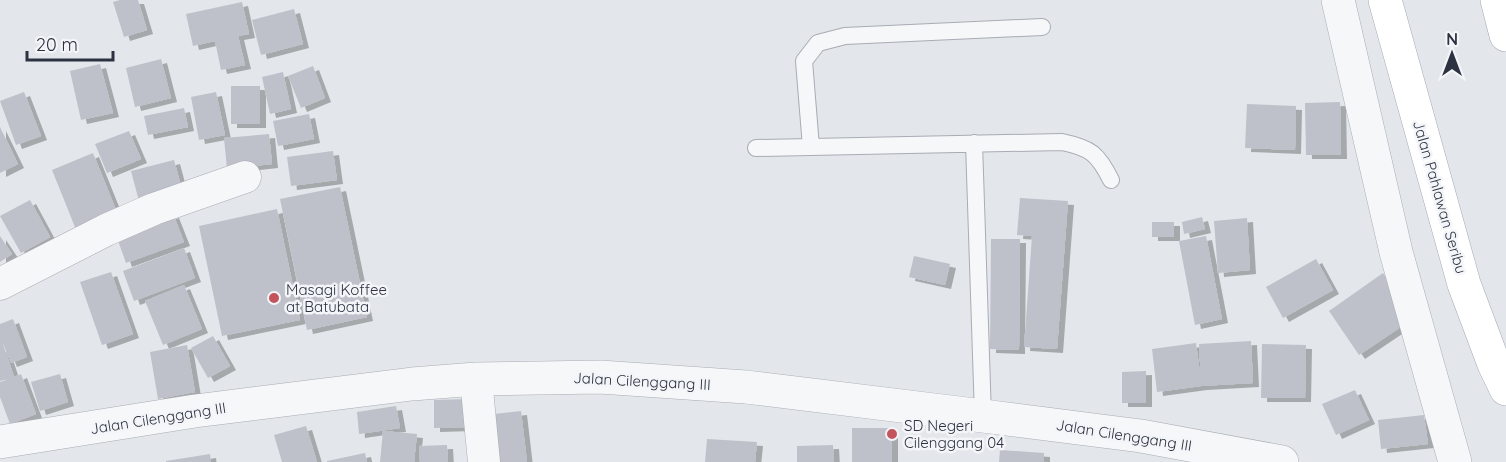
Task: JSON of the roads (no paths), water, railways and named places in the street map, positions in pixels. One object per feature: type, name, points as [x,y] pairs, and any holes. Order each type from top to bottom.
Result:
[{"type":"main road","name":"Jalan Pahlawan Seribu","points":[[1385,0],[1464,284],[1494,364],[1506,389]]},
{"type":"main road","points":[[1497,0],[1506,35]]},
{"type":"street","points":[[1338,0],[1396,252],[1455,462]]},
{"type":"street","points":[[0,284],[106,230],[145,213],[245,177]]},
{"type":"street","name":"Jalan Cilenggang III","points":[[0,442],[195,411],[412,384],[476,379],[600,377],[746,387],[983,416],[1141,436],[1282,462]]},
{"type":"street","points":[[476,379],[484,462]]},
{"type":"lane","points":[[811,147],[804,61],[818,44],[845,36],[1042,27]]},
{"type":"lane","points":[[974,142],[983,416]]},
{"type":"lane","points":[[756,148],[1062,142],[1085,147],[1101,160],[1111,180]]},
{"type":"place","name":"Masagi Koffee at Batubata","points":[[274,298]]},
{"type":"place","name":"SD Negeri Cilenggang 04","points":[[892,434]]}]
